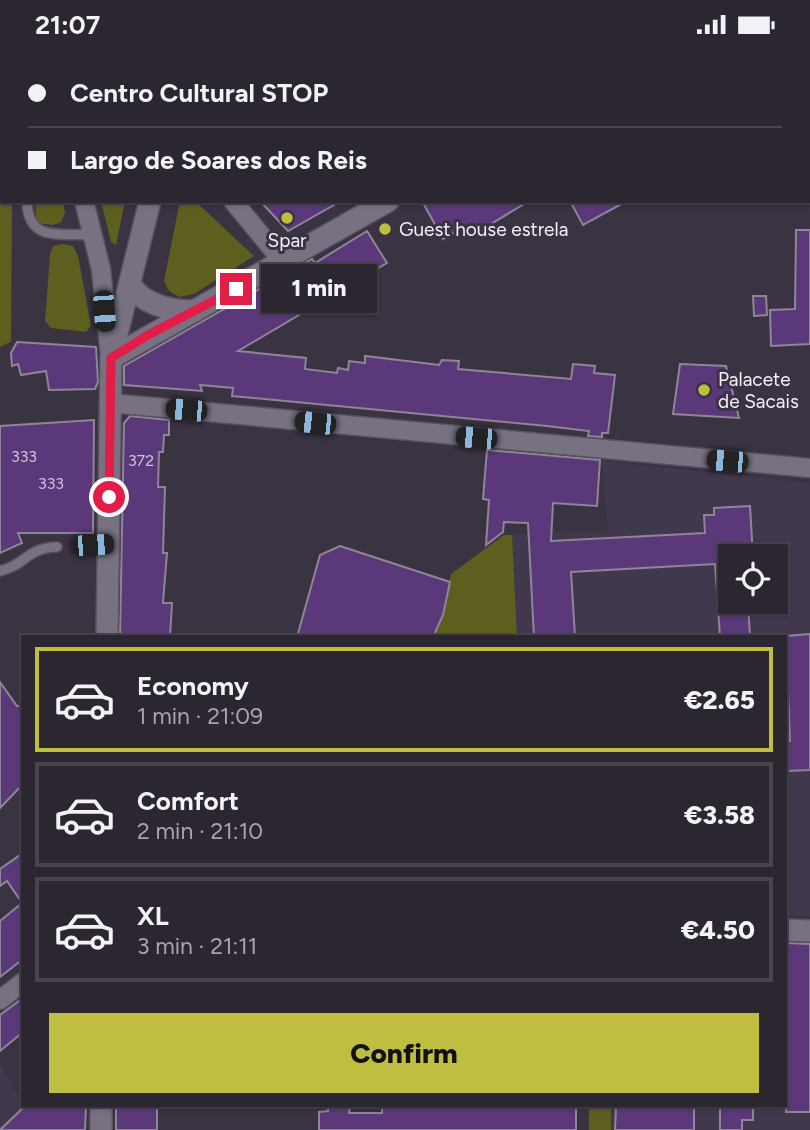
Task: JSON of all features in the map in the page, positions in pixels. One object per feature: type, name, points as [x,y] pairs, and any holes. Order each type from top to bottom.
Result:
[{"type":"main road","points":[[107,635],[104,545],[111,358],[150,203]]},
{"type":"main road","points":[[111,358],[385,203]]},
{"type":"main road","points":[[131,286],[142,298],[162,307],[196,311]]},
{"type":"main road","points":[[787,930],[810,930]]},
{"type":"main road","points":[[101,1107],[101,1130]]},
{"type":"street","points":[[85,203],[101,269],[111,358]]},
{"type":"street","points":[[235,203],[283,262]]},
{"type":"street","points":[[101,269],[124,278],[131,286]]},
{"type":"street","points":[[110,403],[810,468]]},
{"type":"street","points":[[0,999],[21,983]]},
{"type":"lane","points":[[27,203],[31,224],[38,230],[93,235]]},
{"type":"lane","points":[[0,571],[12,568],[39,548],[57,547]]},
{"type":"shaded area","points":[[0,203],[12,203],[11,342],[0,347]]},
{"type":"shaded area","points":[[35,203],[63,203],[65,213],[61,222],[53,225],[37,223]]},
{"type":"shaded area","points":[[101,203],[125,203],[116,245],[111,242]]},
{"type":"shaded area","points":[[180,203],[197,203],[254,256],[194,294],[179,297],[169,291],[164,281]]},
{"type":"shaded area","points":[[53,246],[73,246],[78,256],[91,326],[86,332],[51,328],[45,321],[50,255]]},
{"type":"shaded area","points":[[602,461],[810,483],[810,916],[787,916],[787,635],[434,635],[443,615],[451,574],[504,535],[608,531]]},
{"type":"shaded area","points":[[504,535],[512,535],[517,635],[434,635],[443,615],[451,574]]},
{"type":"shaded area","points":[[787,942],[810,942],[810,1130],[611,1130],[611,1107],[787,1107]]},
{"type":"shaded area","points":[[0,1062],[21,1107],[24,1107],[35,1129],[0,1130]]},
{"type":"shaded area","points":[[589,1107],[611,1107],[611,1130],[589,1130]]},
{"type":"building","points":[[262,203],[337,203],[288,231]]},
{"type":"building","points":[[423,203],[526,203],[471,236],[465,226],[443,239]]},
{"type":"building","points":[[571,203],[623,203],[583,225]]},
{"type":"building","points":[[796,230],[810,230],[810,344],[771,346],[770,310],[795,309]]},
{"type":"building","points":[[367,231],[387,263],[238,351],[306,358],[305,369],[337,373],[338,368],[348,370],[349,361],[365,363],[365,356],[439,365],[442,360],[459,361],[458,369],[571,379],[573,364],[595,366],[594,373],[615,375],[608,433],[602,433],[602,437],[588,436],[589,431],[547,426],[232,396],[233,388],[200,385],[202,391],[124,385],[124,366],[312,259],[315,263]]},
{"type":"building","points":[[753,296],[766,296],[767,315],[754,316]]},
{"type":"building","points":[[17,342],[96,347],[98,382],[95,389],[49,390],[46,371],[21,375],[18,364],[12,366],[11,353]]},
{"type":"building","name":"Palacete de Sacais","points":[[680,364],[726,366],[739,418],[673,414]]},
{"type":"building","points":[[130,416],[169,420],[169,435],[164,435],[163,452],[159,452],[158,487],[165,487],[163,553],[167,553],[163,603],[172,603],[170,635],[120,635],[124,423]]},
{"type":"building","points":[[94,420],[93,533],[18,533],[22,543],[0,553],[0,426]]},
{"type":"building","points":[[487,450],[600,460],[597,506],[553,503],[551,541],[705,533],[704,515],[714,515],[714,508],[750,506],[752,544],[718,544],[718,608],[715,564],[571,572],[575,635],[534,635],[528,523],[504,522],[503,532],[486,545],[489,500],[483,499]]},
{"type":"building","points":[[340,546],[450,582],[443,615],[434,635],[298,635],[320,555]]},
{"type":"building","points":[[718,614],[749,614],[750,635],[720,635]]},
{"type":"building","points":[[810,634],[810,770],[787,771],[787,742],[790,741],[787,636]]},
{"type":"building","points":[[0,682],[17,706],[21,706],[21,786],[0,808]]},
{"type":"building","points":[[21,854],[21,902],[7,881],[0,886],[0,869]]},
{"type":"building","points":[[21,904],[21,961],[0,977],[0,921]]},
{"type":"building","points":[[787,943],[810,944],[810,1112],[786,1112]]},
{"type":"building","points":[[21,999],[21,1034],[0,1051],[0,1015]]},
{"type":"building","points":[[24,1107],[86,1107],[85,1130],[0,1130]]},
{"type":"building","points":[[116,1107],[157,1108],[157,1130],[116,1130]]},
{"type":"building","points":[[328,1107],[350,1107],[349,1113],[382,1113],[382,1107],[576,1107],[576,1130],[319,1130],[319,1112],[328,1111]]},
{"type":"building","points":[[616,1107],[694,1107],[694,1130],[615,1130]]},
{"type":"building","points":[[720,1107],[753,1107],[753,1120],[742,1120],[742,1130],[720,1130]]},
{"type":"place","name":"Spar","points":[[287,218]]},
{"type":"place","name":"Guest house estrela","points":[[385,229]]},
{"type":"place","name":"Palacete de Sacais","points":[[704,390]]},
{"type":"route","points":[[109,497],[111,358],[148,335],[236,289]]}]
